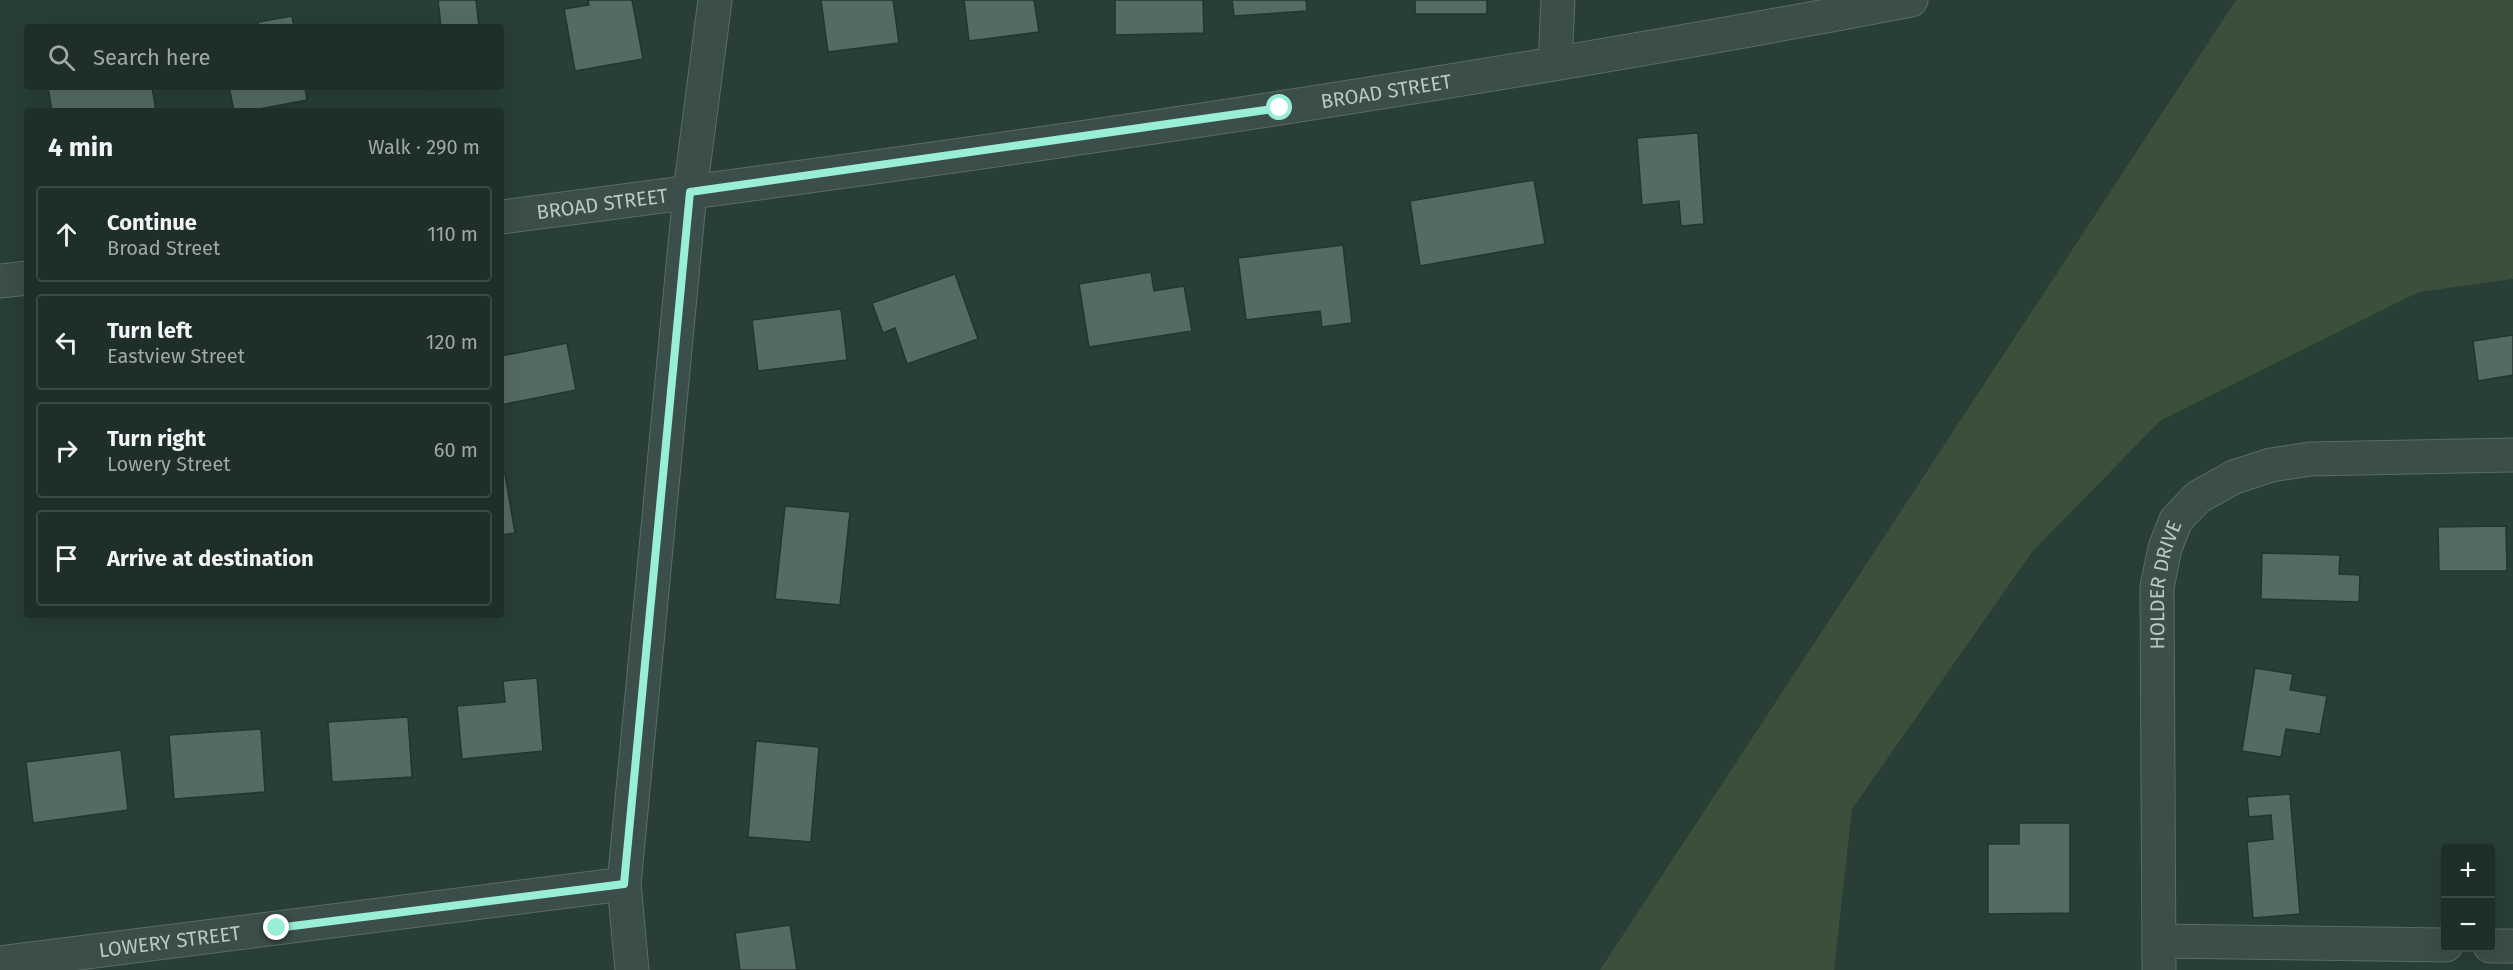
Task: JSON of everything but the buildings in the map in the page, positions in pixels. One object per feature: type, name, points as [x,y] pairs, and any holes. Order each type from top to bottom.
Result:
[{"type":"street","points":[[632,970],[624,884],[690,192],[715,0]]},
{"type":"street","points":[[1555,63],[1558,0]]},
{"type":"street","name":"BROAD STREET","points":[[504,217],[1419,88],[1911,0]]},
{"type":"street","points":[[0,281],[24,278]]},
{"type":"street","name":"HOLDER DRIVE","points":[[2159,955],[2157,587],[2165,548],[2176,520],[2198,498],[2225,482],[2271,465],[2310,459],[2513,455]]},
{"type":"street","name":"LOWERY STREET","points":[[0,963],[624,884]]},
{"type":"street","points":[[2159,955],[2441,945]]},
{"type":"street","points":[[2495,946],[2513,946]]},
{"type":"green space","points":[[2236,0],[2513,0],[2513,279],[2419,292],[2161,420],[2032,552],[1852,809],[1834,970],[1600,970]]},
{"type":"route","points":[[277,928],[624,884],[690,192],[1280,108]]}]
